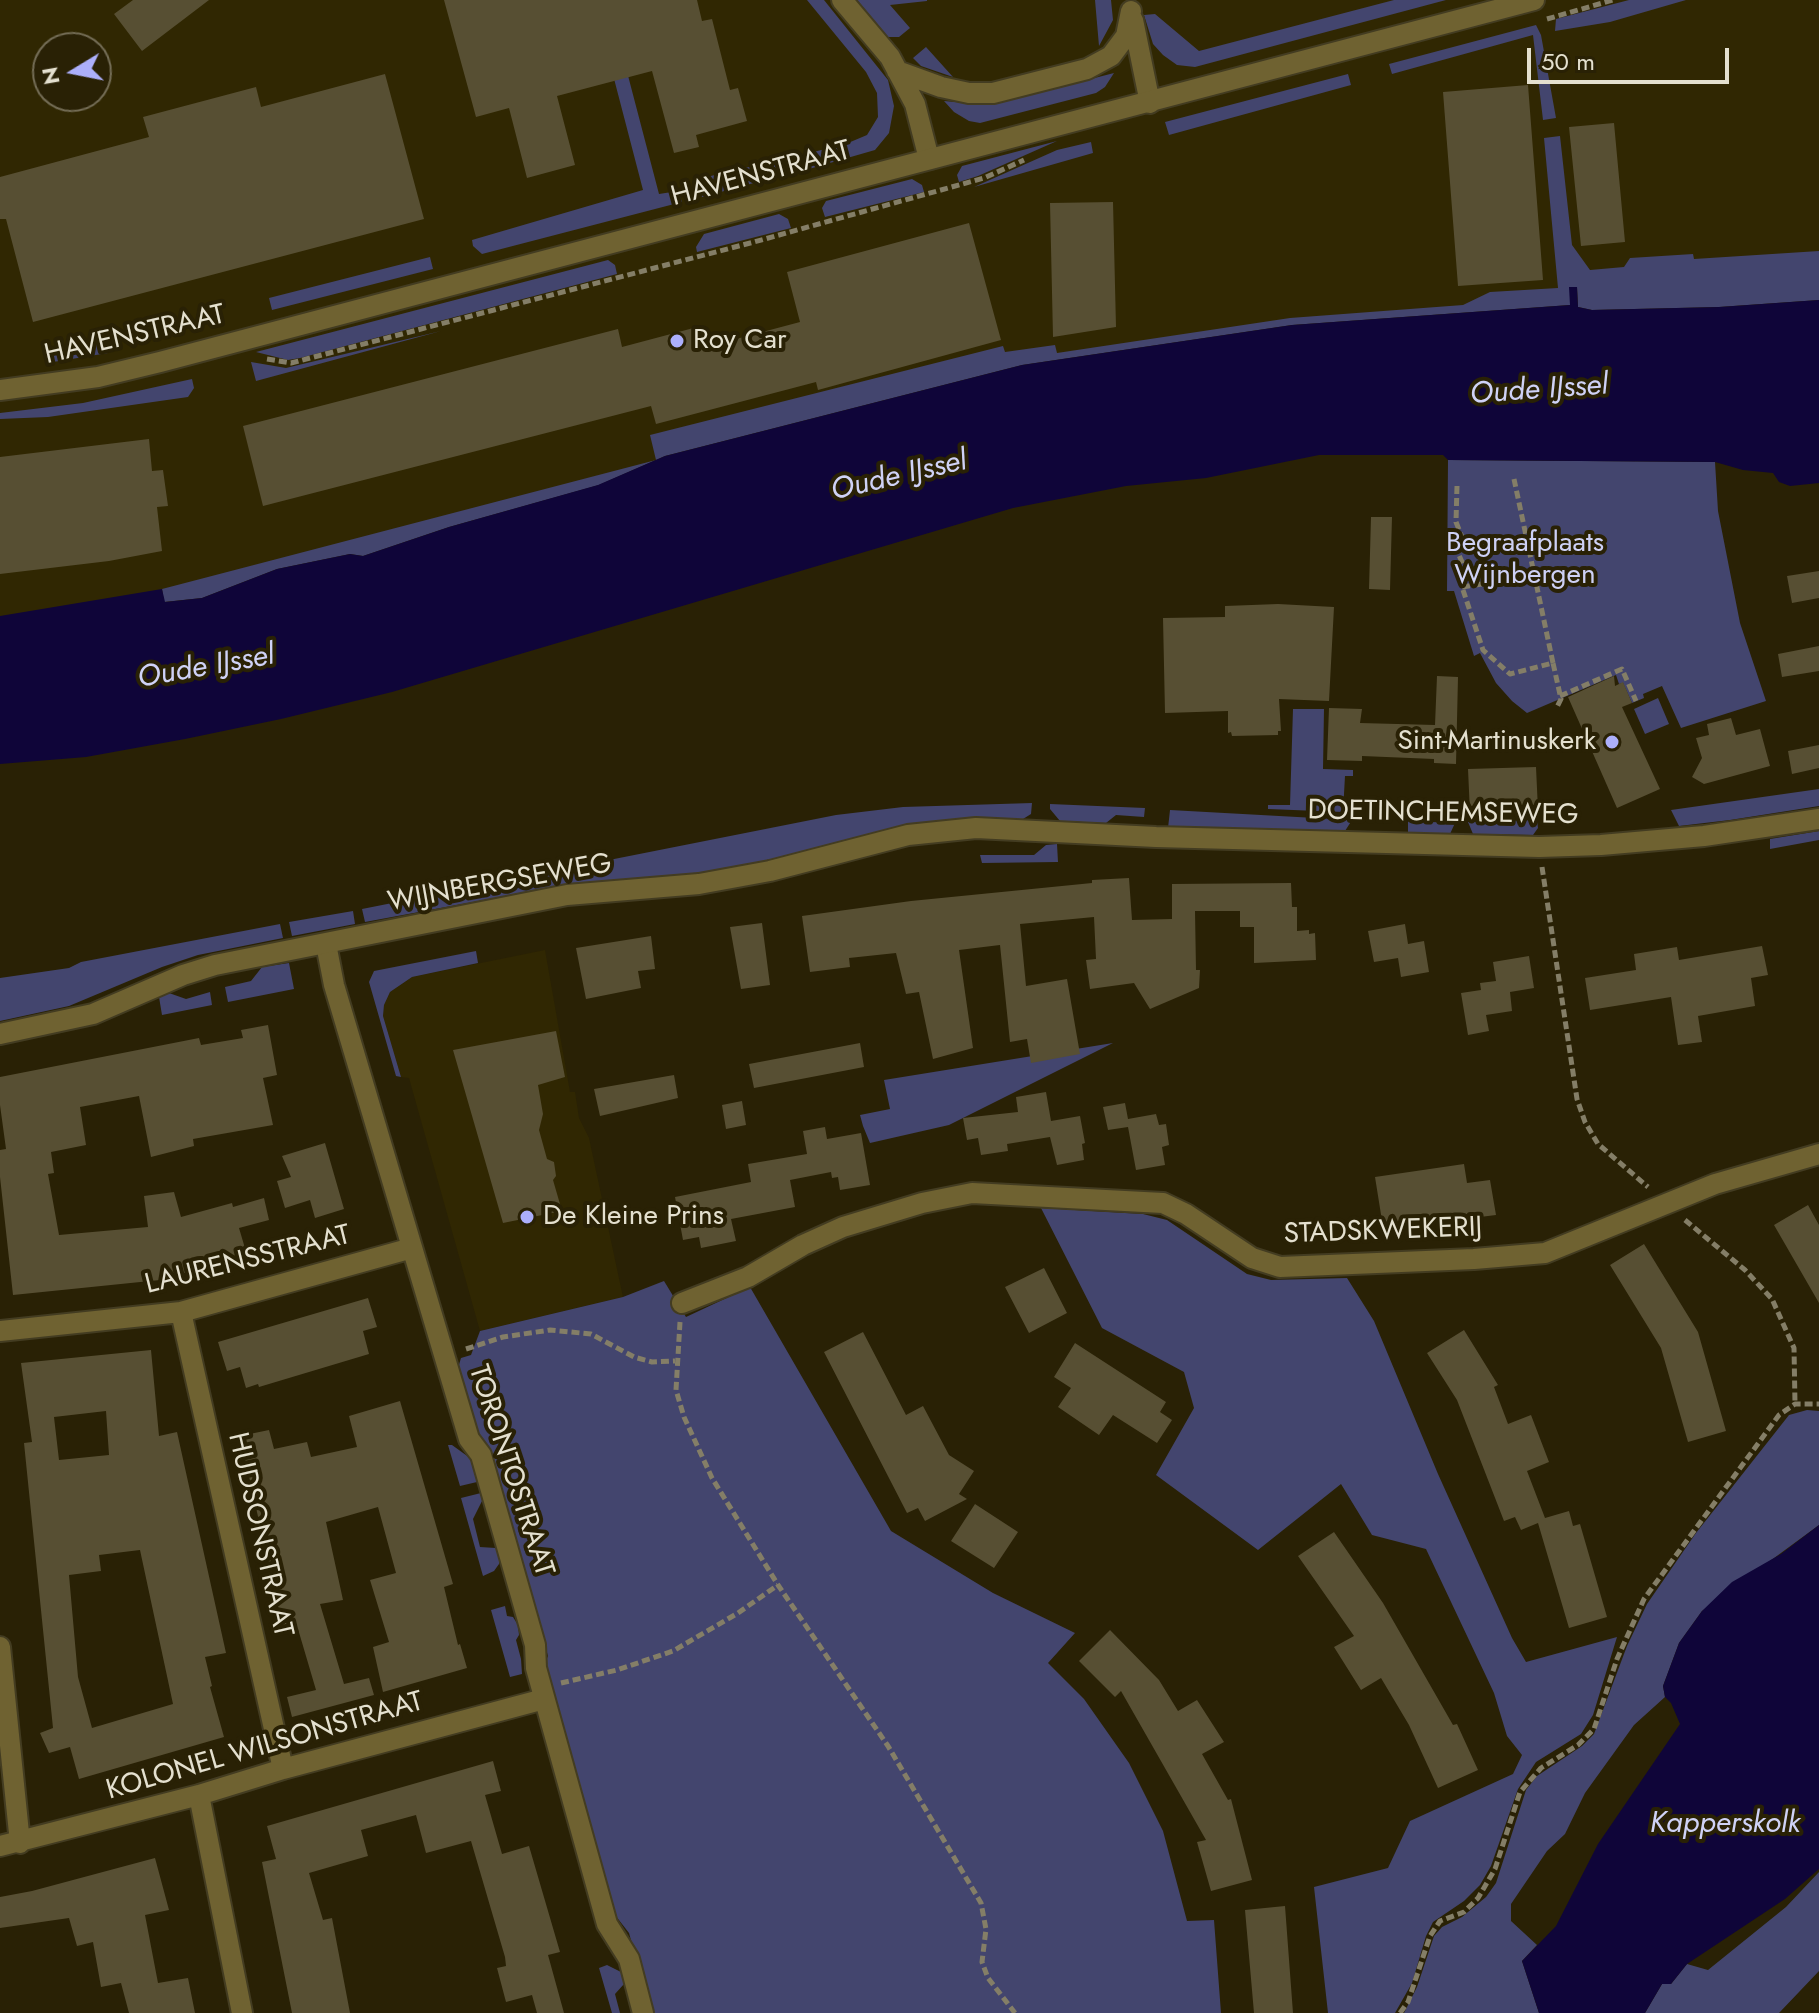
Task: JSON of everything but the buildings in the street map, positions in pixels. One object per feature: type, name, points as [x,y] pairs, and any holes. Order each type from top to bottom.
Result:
[{"type":"street","points":[[842,0],[890,57],[915,104],[929,159]]},
{"type":"street","name":"HAVENSTRAAT","points":[[0,390],[98,377],[160,362],[1534,0]]},
{"type":"street","points":[[897,71],[941,87],[969,93],[993,93],[1087,69],[1111,56],[1126,36],[1130,6]]},
{"type":"street","points":[[1130,6],[1150,103]]},
{"type":"street","name":"DOETINCHEMSEWEG","points":[[1065,833],[1539,847],[1704,836],[1819,819]]},
{"type":"street","name":"WIJNBERGSEWEG","points":[[0,1034],[93,1014],[183,975],[215,965],[567,895],[699,884],[770,871],[908,835],[976,828],[1065,833]]},
{"type":"street","name":"TORONTOSTRAAT","points":[[326,944],[334,985],[443,1355],[469,1439],[481,1455],[535,1645],[542,1693],[607,1924],[629,1959],[643,2013]]},
{"type":"street","name":"STADSKWEKERIJ","points":[[682,1303],[748,1277],[803,1245],[843,1227],[922,1203],[972,1193],[1163,1203],[1186,1214],[1252,1258],[1280,1267],[1474,1259],[1545,1253],[1715,1184],[1819,1154]]},
{"type":"street","name":"LAURENSSTRAAT","points":[[0,1331],[181,1312],[412,1248]]},
{"type":"street","name":"HUDSONSTRAAT","points":[[181,1312],[283,1769]]},
{"type":"street","points":[[0,1647],[10,1844]]},
{"type":"street","name":"KOLONEL WILSONSTRAAT","points":[[10,1844],[199,1795],[542,1693]]},
{"type":"street","points":[[199,1795],[242,2013]]},
{"type":"path","name":"HAVENSTRAAT","points":[[255,357],[291,363],[778,235]]},
{"type":"path","points":[[1514,479],[1560,696],[1557,707]]},
{"type":"path","points":[[1457,486],[1455,515],[1462,537],[1458,553],[1466,571],[1462,587],[1483,650],[1510,674],[1553,663]]},
{"type":"path","points":[[1462,587],[1534,576]]},
{"type":"path","points":[[1560,696],[1622,669],[1636,701]]},
{"type":"path","points":[[1539,847],[1581,1111],[1598,1144],[1745,1270],[1772,1299],[1794,1348],[1795,1404]]},
{"type":"path","points":[[682,1303],[675,1361],[676,1390],[684,1417],[712,1478],[778,1585],[888,1746],[981,1903],[986,1929],[982,1962],[988,1978],[1015,2013]]},
{"type":"path","points":[[443,1355],[503,1337],[550,1330],[591,1334],[634,1357],[652,1362],[675,1361]]},
{"type":"path","points":[[1400,2013],[1408,2002],[1435,1928],[1440,1921],[1464,1912],[1478,1898],[1495,1869],[1520,1792],[1541,1768],[1578,1745],[1594,1729],[1617,1659],[1644,1599],[1779,1415],[1795,1404],[1819,1404]]},
{"type":"path","points":[[542,1693],[673,1651],[738,1613],[778,1585]]},
{"type":"shaded area","points":[[0,0],[1819,0],[1819,374],[1185,413],[0,698]]},
{"type":"shaded area","name":"De Kleine Prins","points":[[545,950],[570,1092],[575,1092],[579,1118],[589,1138],[623,1297],[480,1331],[409,1078],[401,1077],[383,1016],[384,1005],[390,992],[412,977]]},
{"type":"green space","points":[[807,0],[824,0],[888,80],[894,106],[889,133],[875,150],[809,169],[806,154],[867,135],[878,117],[877,93],[866,72]]},
{"type":"green space","points":[[857,0],[927,1],[890,5],[910,28],[899,37],[888,37]]},
{"type":"green space","points":[[1095,0],[1111,0],[1113,20],[1099,46]]},
{"type":"green space","points":[[1394,0],[1446,0],[1195,67],[1177,65],[1163,55],[1153,44],[1144,15],[1155,14],[1199,51]]},
{"type":"green space","points":[[1629,0],[1686,0],[1610,22],[1555,31],[1556,19]]},
{"type":"green space","points":[[1536,25],[1541,35],[1556,118],[1543,120],[1533,35],[1392,74],[1389,64]]},
{"type":"green space","points":[[620,45],[659,194],[678,191],[682,202],[482,254],[473,246],[472,240],[643,190],[606,48]]},
{"type":"green space","points":[[926,47],[953,77],[921,66],[913,58]]},
{"type":"green space","points":[[1114,73],[1105,87],[1096,93],[980,123],[969,121],[954,112],[944,101],[990,105]]},
{"type":"green space","points":[[1348,74],[1351,85],[1169,135],[1165,122]]},
{"type":"green space","points":[[1560,136],[1572,245],[1590,270],[1624,267],[1630,258],[1693,254],[1694,259],[1819,251],[1819,300],[1719,307],[1592,310],[1578,307],[1577,287],[1570,287],[1570,305],[1292,325],[1022,365],[656,460],[650,435],[1003,346],[1005,352],[1055,345],[1057,353],[1290,318],[1463,305],[1490,292],[1558,288],[1544,138]]},
{"type":"green space","points":[[1057,141],[959,182],[957,175],[962,166]]},
{"type":"green space","points":[[1091,142],[1093,153],[974,187],[1057,150]]},
{"type":"green space","points":[[783,159],[787,174],[702,197],[698,179]]},
{"type":"green space","points":[[912,179],[922,185],[924,192],[825,217],[822,208],[826,201]]},
{"type":"green space","points":[[779,214],[788,219],[791,228],[697,252],[696,247],[704,234]]},
{"type":"green space","points":[[430,257],[433,269],[272,310],[269,298]]},
{"type":"green space","points":[[608,260],[615,265],[617,274],[300,358],[288,360],[256,352]]},
{"type":"green space","points":[[441,331],[256,381],[251,362],[286,368]]},
{"type":"green space","points":[[109,340],[111,350],[108,353],[53,362],[49,360],[47,350]]},
{"type":"green space","points":[[192,379],[194,388],[188,397],[48,417],[0,419],[0,413],[83,403]]},
{"type":"green space","points":[[656,460],[599,485],[449,527],[363,556],[350,554],[277,569],[202,598],[164,602],[162,589]]},
{"type":"green space","name":"Begraafplaats Wijnbergen","points":[[1448,460],[1715,462],[1718,511],[1740,623],[1766,701],[1681,728],[1662,686],[1643,694],[1644,698],[1632,703],[1616,675],[1527,713],[1496,683],[1480,653],[1474,656],[1454,591],[1447,591]]},
{"type":"green space","points":[[1658,698],[1669,724],[1645,734],[1634,709]]},
{"type":"green space","points":[[1293,709],[1324,709],[1323,769],[1353,770],[1353,776],[1345,776],[1343,812],[1268,809],[1268,805],[1290,805]]},
{"type":"green space","points":[[1819,789],[1819,806],[1730,820],[1679,826],[1671,810]]},
{"type":"green space","points":[[1032,803],[1031,814],[1023,819],[960,819],[927,823],[748,866],[694,875],[565,885],[365,922],[362,909],[836,815],[903,807]]},
{"type":"green space","points":[[1050,804],[1145,808],[1144,817],[1116,815],[1106,823],[1060,821],[1050,809]]},
{"type":"green space","points":[[1170,810],[1352,820],[1345,831],[1168,828]]},
{"type":"green space","points":[[1537,820],[1538,828],[1533,835],[1473,834],[1468,822]]},
{"type":"green space","points":[[1408,821],[1455,823],[1450,834],[1408,833]]},
{"type":"green space","points":[[1819,831],[1819,840],[1770,849],[1770,839]]},
{"type":"green space","points":[[1057,844],[1058,862],[982,863],[980,855],[1034,855],[1046,845]]},
{"type":"green space","points":[[353,911],[355,924],[292,936],[289,922]]},
{"type":"green space","points":[[280,924],[283,938],[198,955],[69,1006],[0,1021],[0,978],[69,968],[81,962]]},
{"type":"green space","points":[[476,951],[478,963],[412,977],[390,992],[383,1016],[401,1077],[396,1076],[369,982],[374,971]]},
{"type":"green space","points":[[289,963],[294,989],[228,1002],[225,987],[251,981],[262,967]]},
{"type":"green space","points":[[210,992],[212,1005],[162,1015],[159,997],[169,993],[186,999]]},
{"type":"green space","points":[[1113,1043],[949,1125],[870,1143],[863,1126],[860,1115],[890,1109],[884,1080]]},
{"type":"green space","points":[[1041,1208],[1143,1214],[1167,1220],[1247,1274],[1271,1280],[1347,1278],[1374,1321],[1438,1474],[1512,1638],[1526,1662],[1617,1637],[1593,1715],[1581,1734],[1536,1762],[1518,1789],[1491,1866],[1480,1885],[1464,1901],[1433,1922],[1412,1983],[1395,2013],[1328,2013],[1314,1887],[1388,1868],[1410,1821],[1513,1774],[1522,1755],[1507,1736],[1494,1693],[1426,1549],[1372,1535],[1341,1484],[1258,1550],[1156,1475],[1194,1408],[1184,1372],[1102,1328]]},
{"type":"green space","points":[[664,1281],[686,1317],[750,1287],[891,1531],[993,1593],[1075,1633],[1048,1663],[1084,1699],[1129,1763],[1163,1831],[1187,1921],[1214,1920],[1221,2013],[651,2013],[629,1933],[615,1915],[545,1663],[548,1656],[488,1447],[476,1433],[458,1368],[461,1358],[471,1355],[480,1331],[623,1297]]},
{"type":"green space","points":[[1807,1410],[1819,1411],[1819,1525],[1702,1611],[1679,1643],[1663,1686],[1665,1697],[1634,1725],[1585,1793],[1565,1834],[1547,1851],[1511,1904],[1511,1921],[1537,1945],[1522,1961],[1539,2013],[1404,2013],[1417,1987],[1434,1936],[1442,1927],[1462,1917],[1486,1897],[1496,1883],[1526,1790],[1537,1776],[1582,1746],[1594,1734],[1627,1646],[1647,1604],[1696,1533],[1789,1415]]},
{"type":"green space","points":[[448,1445],[470,1458],[477,1482],[460,1486]]},
{"type":"green space","points":[[481,1493],[482,1501],[473,1519],[480,1547],[496,1548],[500,1555],[494,1571],[483,1576],[461,1498]]},
{"type":"green space","points":[[505,1606],[507,1616],[513,1617],[518,1625],[516,1640],[521,1659],[522,1674],[510,1677],[491,1610]]},
{"type":"green space","points":[[1819,1872],[1819,1971],[1779,2013],[1645,2013],[1662,1984],[1671,1984],[1687,1964],[1708,1970],[1786,1907]]},
{"type":"green space","points":[[607,1965],[621,1972],[624,1984],[615,1994],[620,2013],[612,2013],[599,1968]]},
{"type":"water","name":"Oude IJssel","points":[[1569,287],[1577,287],[1578,307],[1592,310],[1719,307],[1819,300],[1819,483],[1790,486],[1779,482],[1773,473],[1743,470],[1715,462],[1448,460],[1443,455],[1319,455],[1206,478],[1126,486],[1013,508],[392,692],[281,719],[86,757],[0,764],[0,616],[162,589],[165,602],[202,598],[277,569],[350,554],[363,556],[449,527],[598,485],[665,456],[1022,365],[1292,325],[1570,305]]},
{"type":"water","name":"Kapperskolk","points":[[1819,1525],[1819,1869],[1785,1899],[1687,1964],[1671,1984],[1662,1984],[1645,2013],[1539,2013],[1522,1961],[1556,1926],[1598,1844],[1680,1724],[1665,1697],[1663,1686],[1679,1643],[1702,1611],[1732,1582],[1781,1554]]},
{"type":"place","name":"Roy Car","points":[[677,341]]},
{"type":"place","name":"Sint-Martinuskerk","points":[[1612,742]]},
{"type":"place","name":"De Kleine Prins","points":[[527,1217]]}]
